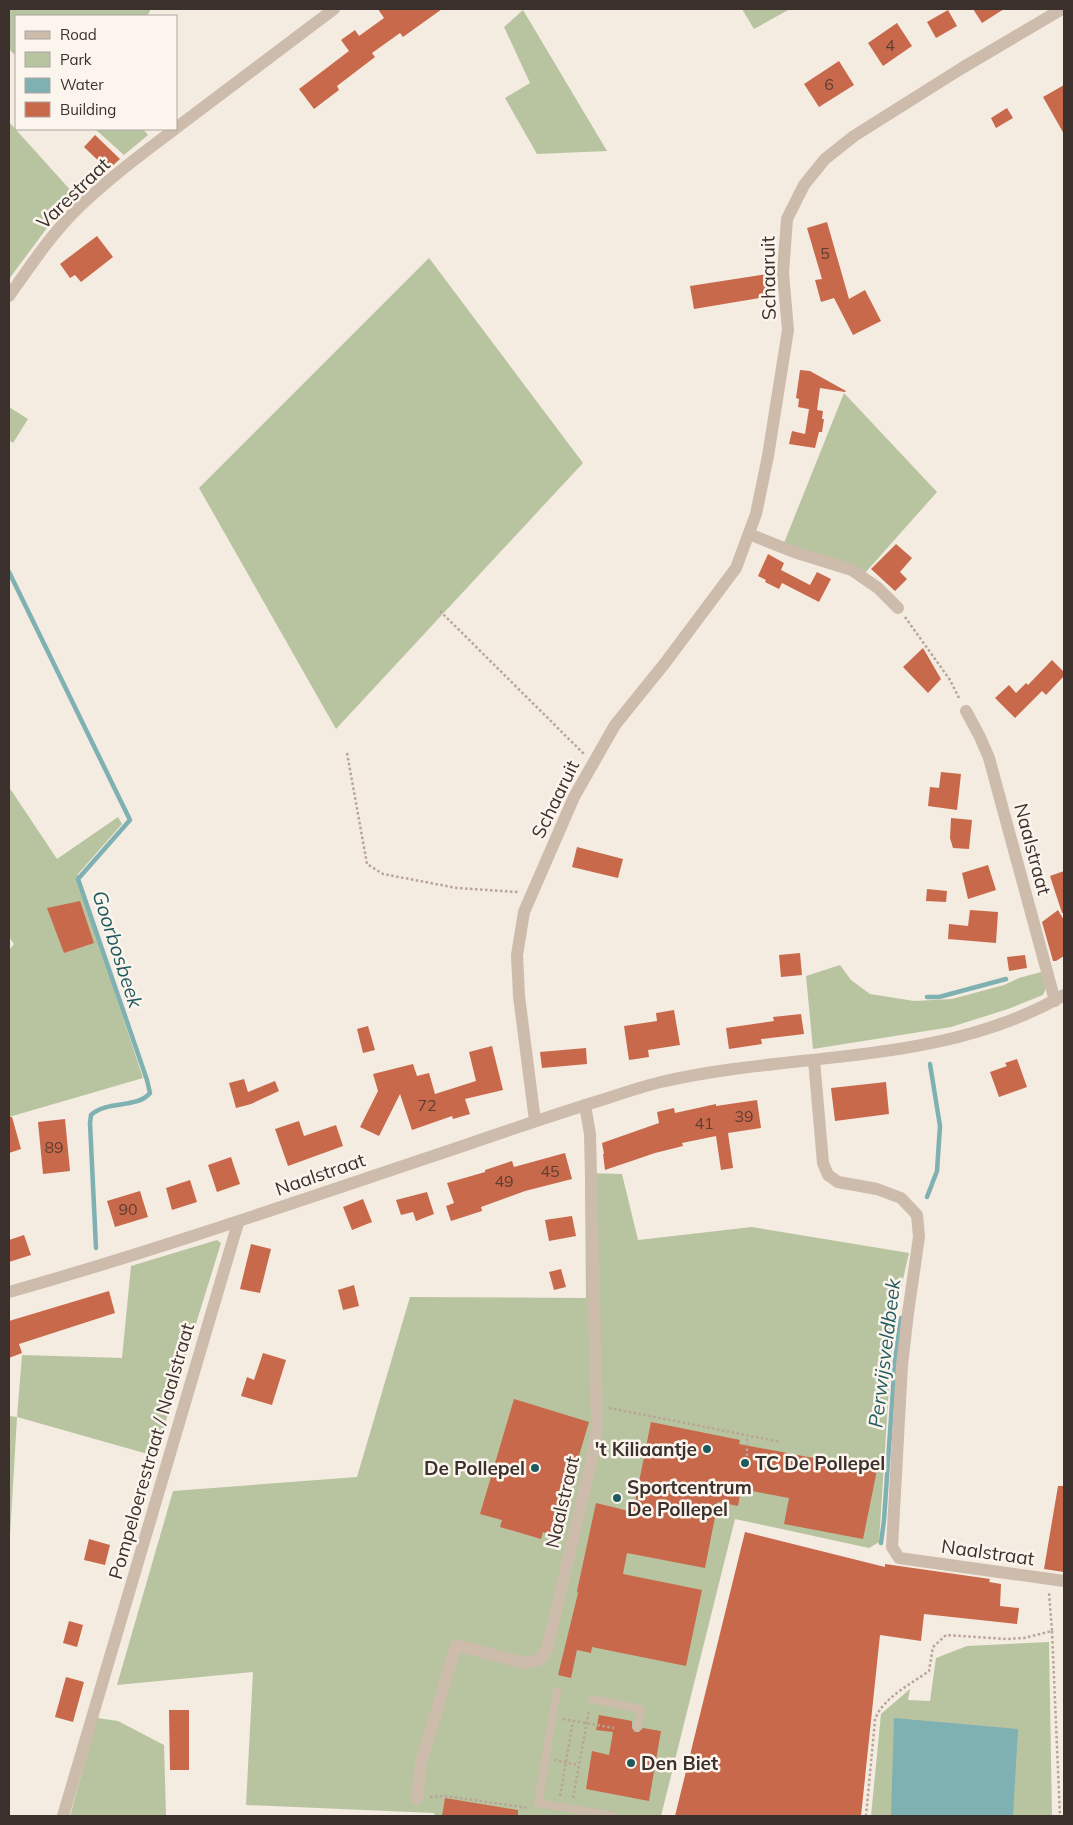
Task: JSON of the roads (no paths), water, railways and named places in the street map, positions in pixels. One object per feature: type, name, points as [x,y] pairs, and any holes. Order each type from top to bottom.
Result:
[{"type":"street","name":"Varestraat","points":[[178,126],[334,9]]},
{"type":"street","name":"Schaaruit","points":[[535,1121],[519,996],[517,955],[524,912],[574,798],[615,725],[665,663],[736,568],[749,534],[756,514],[768,456],[788,330],[783,273],[786,220],[804,185],[826,159],[854,136],[962,68],[1062,9]]},
{"type":"street","name":"Varestraat","points":[[9,296],[48,242],[72,215],[143,153],[173,130]]},
{"type":"street","points":[[749,534],[794,552],[852,570],[878,588],[898,608]]},
{"type":"street","name":"Naalstraat","points":[[9,1292],[238,1223],[535,1121],[661,1082],[719,1071],[892,1051],[955,1038],[1006,1022],[1059,998],[989,758],[966,711]]},
{"type":"street","name":"Naalstraat","points":[[814,1060],[823,1163],[828,1175],[838,1182],[877,1189],[901,1198],[917,1215],[919,1237],[902,1365],[892,1547],[899,1558],[1064,1581]]},
{"type":"street","name":"Naalstraat","points":[[418,1798],[421,1763],[456,1645],[524,1663],[539,1660],[546,1649],[592,1458],[597,1426],[590,1134],[585,1105]]},
{"type":"street","name":"Pompeloerestraat / Naalstraat","points":[[63,1816],[238,1223]]},
{"type":"lane","points":[[557,1691],[538,1803],[614,1816]]},
{"type":"lane","points":[[592,1699],[641,1709],[637,1727]]},
{"type":"water","points":[[894,1718],[1018,1729],[1013,1816],[891,1816]]},
{"type":"waterway","name":"Goorbosbeek","points":[[9,572],[130,820],[78,879],[150,1093],[138,1101],[105,1107],[91,1115],[96,1248]]},
{"type":"waterway","name":"Perwijsveldbeek","points":[[927,997],[939,997],[1006,979]]},
{"type":"waterway","name":"Perwijsveldbeek","points":[[927,1197],[937,1171],[940,1126],[930,1064]]},
{"type":"waterway","name":"Perwijsveldbeek","points":[[881,1543],[895,1360],[901,1318]]},
{"type":"place","name":"'t Kiliaantje","points":[[707,1449]]},
{"type":"place","name":"TC De Pollepel","points":[[745,1463]]},
{"type":"place","name":"De Pollepel","points":[[535,1468]]},
{"type":"place","name":"Sportcentrum De Pollepel","points":[[617,1498]]},
{"type":"place","name":"Den Biet","points":[[631,1763]]}]
